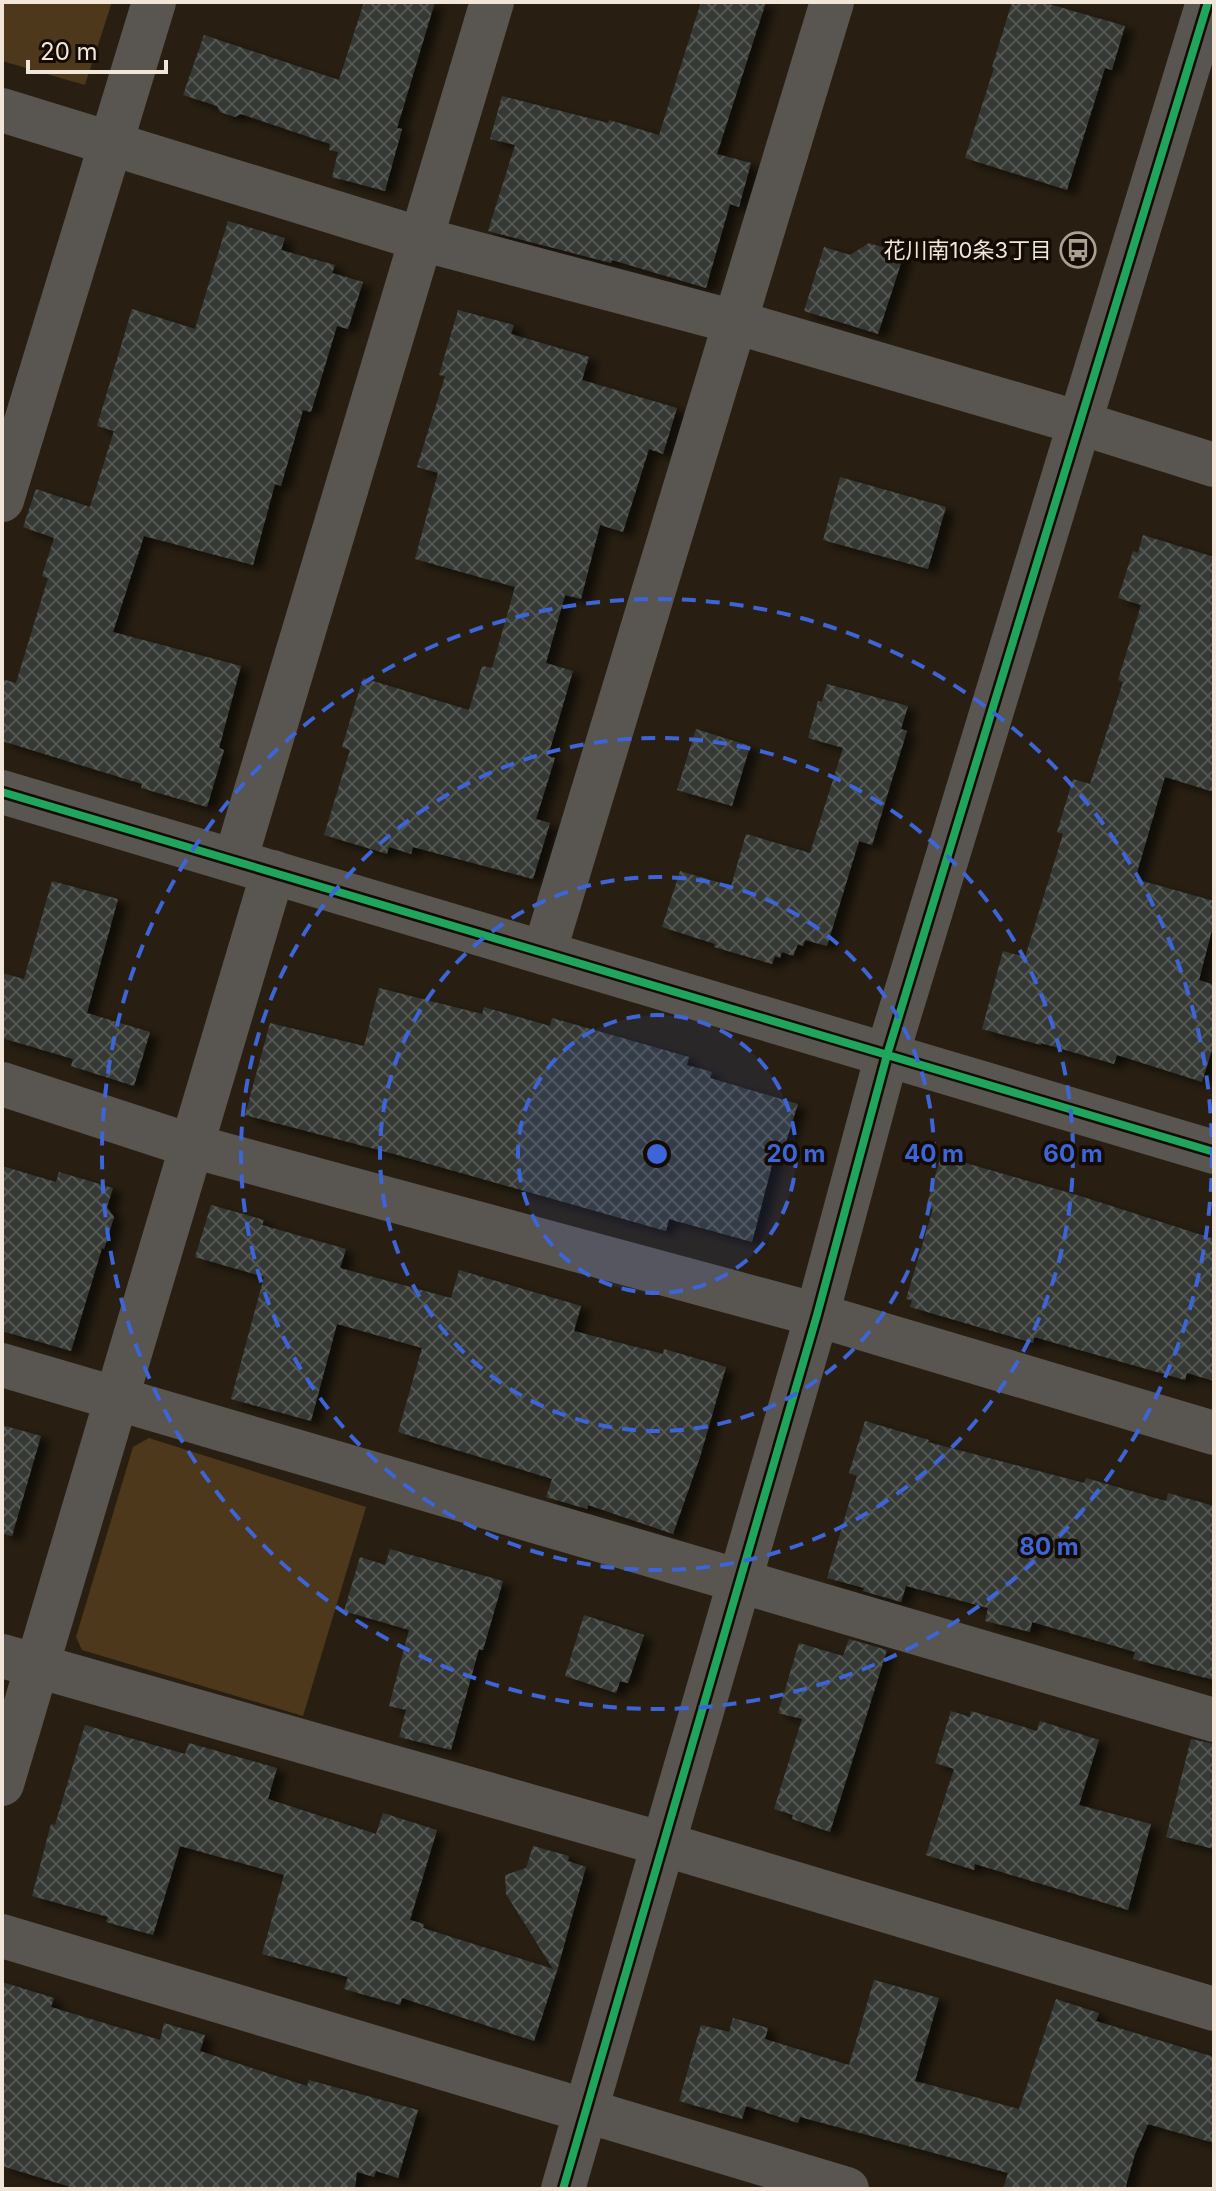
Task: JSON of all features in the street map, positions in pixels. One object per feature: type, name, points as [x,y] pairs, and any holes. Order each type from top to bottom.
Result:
[{"type":"street","points":[[2,500],[154,2]]},
{"type":"street","points":[[2,1784],[20,1661],[116,1400],[192,1146],[254,867],[421,239],[492,2]]},
{"type":"street","points":[[544,953],[832,2]]},
{"type":"street","points":[[563,2189],[817,1315],[887,1055],[1208,2]]},
{"type":"street","points":[[2,110],[421,239],[735,322],[1214,465]]},
{"type":"street","points":[[2,792],[1214,1152]]},
{"type":"street","points":[[2,1084],[192,1146],[817,1315],[1214,1433]]},
{"type":"street","points":[[2,1365],[1214,1720]]},
{"type":"street","points":[[20,1661],[663,1844],[1214,2009]]},
{"type":"street","points":[[2,1936],[847,2189]]},
{"type":"shaded area","points":[[2,2],[112,2],[85,85],[2,61]]},
{"type":"shaded area","points":[[149,1438],[366,1507],[303,1716],[82,1650],[76,1637],[133,1447]]},
{"type":"building","points":[[364,2],[435,2],[397,128],[402,129],[385,191],[332,177],[338,152],[329,150],[330,144],[241,114],[235,117],[220,112],[217,106],[183,95],[204,35],[339,80]]},
{"type":"building","points":[[701,2],[766,2],[717,154],[751,163],[739,207],[730,204],[706,288],[612,260],[611,263],[488,231],[515,145],[490,139],[502,96],[608,123],[609,120],[659,135]]},
{"type":"building","points":[[1012,2],[1042,2],[1125,26],[1112,70],[1105,68],[1067,190],[965,158]]},
{"type":"building","points":[[228,221],[285,238],[281,250],[335,265],[332,273],[363,282],[348,329],[337,326],[311,412],[303,410],[281,486],[275,484],[253,565],[144,536],[113,632],[241,666],[219,748],[224,750],[207,807],[2,741],[2,679],[16,683],[48,578],[42,576],[54,538],[23,527],[36,489],[90,507],[114,431],[97,426],[132,309],[195,329]]},
{"type":"building","points":[[869,243],[904,254],[878,334],[804,311],[824,247],[850,255]]},
{"type":"building","points":[[458,310],[514,325],[511,334],[589,357],[582,380],[677,408],[663,454],[649,449],[623,532],[600,525],[581,599],[565,595],[546,663],[573,671],[548,756],[555,758],[536,819],[550,823],[533,879],[413,847],[411,854],[389,847],[387,854],[324,835],[350,750],[342,747],[363,678],[469,710],[482,666],[492,668],[515,587],[415,559],[438,473],[417,467],[445,376],[439,375]]},
{"type":"building","points":[[840,477],[946,507],[928,569],[823,540]]},
{"type":"building","points":[[1143,535],[1214,557],[1214,792],[1165,777],[1135,879],[1214,901],[1214,922],[1199,980],[1214,985],[1214,1043],[1202,1082],[1117,1055],[1114,1064],[982,1029],[1003,951],[1025,957],[1063,834],[1057,832],[1073,779],[1090,784],[1123,682],[1118,680],[1141,605],[1118,598],[1133,551],[1138,553]]},
{"type":"building","points":[[827,684],[908,706],[901,729],[907,731],[872,845],[859,841],[827,946],[805,940],[803,946],[798,944],[793,956],[782,952],[780,958],[775,956],[772,964],[662,927],[680,871],[731,886],[746,834],[810,853],[843,748],[808,738],[818,701],[822,702]]},
{"type":"building","points":[[696,729],[750,746],[732,806],[677,790]]},
{"type":"building","points":[[52,881],[118,899],[87,1013],[150,1032],[134,1086],[71,1066],[73,1059],[2,1038],[2,973],[24,979]]},
{"type":"building","points":[[379,988],[482,1014],[484,1007],[550,1026],[552,1018],[689,1057],[687,1065],[712,1072],[710,1078],[798,1104],[784,1148],[780,1147],[772,1165],[752,1242],[669,1219],[666,1231],[245,1115],[270,1023],[364,1046]]},
{"type":"building","points":[[941,1156],[1214,1239],[1214,1381],[1187,1373],[1185,1380],[1034,1337],[1033,1343],[910,1307],[912,1300],[906,1299],[933,1209],[926,1207]]},
{"type":"building","points":[[2,1166],[56,1182],[59,1172],[113,1188],[107,1207],[114,1217],[71,1351],[2,1331]]},
{"type":"building","points":[[211,1205],[264,1220],[262,1225],[346,1249],[340,1268],[451,1298],[459,1270],[581,1306],[574,1331],[663,1354],[664,1349],[726,1367],[700,1457],[673,1534],[588,1505],[587,1509],[546,1497],[552,1479],[398,1432],[422,1348],[337,1324],[311,1421],[231,1399],[264,1277],[195,1257]]},
{"type":"building","points":[[865,1421],[928,1442],[1084,1483],[1086,1478],[1166,1501],[1168,1493],[1214,1506],[1214,1680],[1133,1659],[1135,1652],[1032,1622],[1030,1632],[985,1621],[988,1608],[906,1586],[901,1602],[827,1578],[857,1476],[849,1473]]},
{"type":"building","points":[[2,1425],[41,1436],[12,1536],[2,1534]]},
{"type":"building","points":[[390,1549],[503,1581],[483,1650],[479,1649],[451,1750],[399,1737],[406,1710],[389,1706],[409,1630],[344,1611],[360,1557],[385,1565]]},
{"type":"building","points":[[584,1615],[644,1635],[628,1683],[620,1681],[616,1693],[565,1676]]},
{"type":"building","points":[[849,1639],[887,1650],[830,1832],[792,1819],[793,1815],[774,1809],[802,1719],[778,1713],[799,1643],[843,1656]]},
{"type":"building","points":[[951,1711],[970,1717],[971,1711],[1037,1731],[1040,1721],[1099,1740],[1079,1805],[1151,1824],[1128,1910],[975,1864],[974,1870],[926,1855],[954,1769],[935,1763]]},
{"type":"building","points":[[85,1725],[185,1754],[189,1743],[277,1768],[268,1799],[376,1834],[383,1813],[437,1830],[410,1920],[424,1924],[423,1928],[553,1969],[506,1894],[505,1875],[526,1868],[533,1846],[569,1856],[568,1861],[586,1867],[534,2041],[402,1998],[400,2005],[344,1989],[348,1977],[262,1954],[284,1875],[180,1846],[153,1935],[106,1922],[108,1917],[32,1896],[51,1824],[55,1825]]},
{"type":"building","points":[[1191,1739],[1214,1744],[1214,1849],[1166,1837]]},
{"type":"building","points":[[874,1980],[939,1998],[915,2081],[1019,2109],[1056,1999],[1099,2013],[1096,2021],[1214,2057],[1214,2143],[1148,2124],[1125,2189],[1003,2189],[1008,2173],[800,2117],[798,2123],[746,2106],[742,2119],[679,2101],[701,2025],[729,2032],[733,2018],[768,2028],[765,2039],[849,2065]]},
{"type":"building","points":[[2,1982],[54,1998],[51,2007],[160,2040],[164,2023],[205,2035],[200,2051],[307,2086],[309,2080],[418,2110],[398,2178],[376,2171],[374,2177],[357,2172],[355,2189],[77,2189],[2,2166]]},
{"type":"cycle path","points":[[563,2189],[817,1315],[887,1055],[1208,2]]},
{"type":"cycle path","points":[[2,792],[1214,1152]]},
{"type":"place","name":"花川南10条3丁目","points":[[1078,250]]}]
